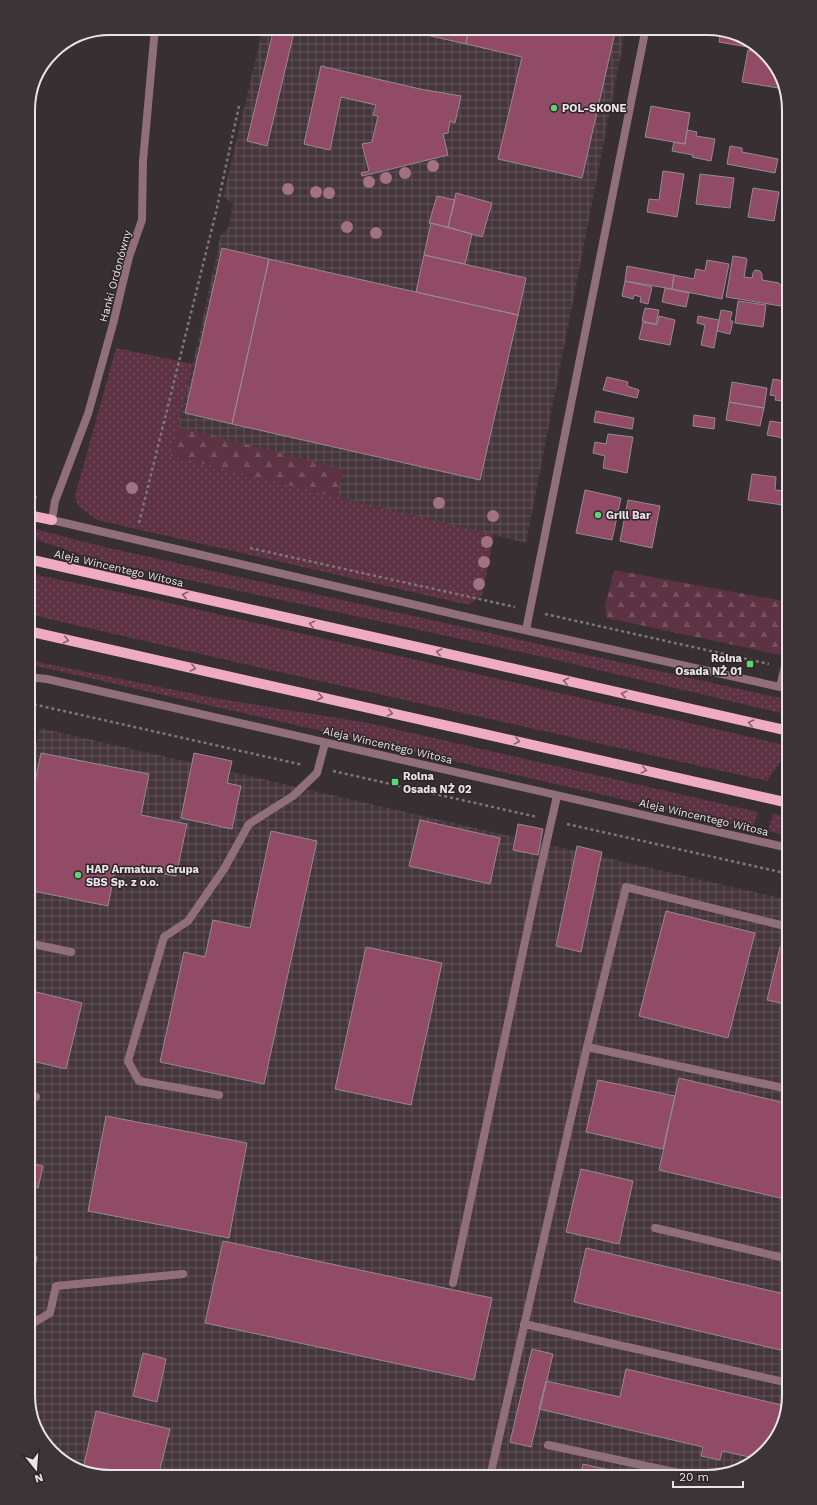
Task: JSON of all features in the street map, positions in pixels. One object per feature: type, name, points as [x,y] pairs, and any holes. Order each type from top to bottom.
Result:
[{"type":"main road","points":[[35,516],[52,520]]},
{"type":"main road","name":"Aleja Wincentego Witosa","points":[[35,561],[782,729]]},
{"type":"main road","points":[[35,633],[782,801]]},
{"type":"street","name":"Hanki Ordonówny","points":[[52,520],[56,501],[88,414],[113,324],[129,256],[142,220],[143,161],[154,35]]},
{"type":"street","points":[[526,630],[644,36]]},
{"type":"street","points":[[52,520],[526,630],[780,687],[782,679]]},
{"type":"street","name":"Aleja Wincentego Witosa","points":[[35,678],[47,679],[782,846]]},
{"type":"street","points":[[219,1096],[139,1081],[128,1061],[164,936],[188,921],[224,869],[249,824],[293,796],[317,773],[325,743]]},
{"type":"street","points":[[453,1283],[557,796]]},
{"type":"street","points":[[492,1470],[587,1047],[626,887],[782,925]]},
{"type":"street","points":[[35,944],[71,952]]},
{"type":"street","points":[[587,1047],[782,1088]]},
{"type":"street","points":[[655,1228],[782,1257]]},
{"type":"street","points":[[35,1322],[50,1313],[56,1286],[183,1274]]},
{"type":"street","points":[[524,1324],[782,1381]]},
{"type":"street","points":[[548,1445],[665,1470]]},
{"type":"path","points":[[146,524],[139,523],[216,212],[239,106]]},
{"type":"path","points":[[244,546],[782,666]]},
{"type":"path","points":[[35,705],[782,872]]},
{"type":"shaded area","name":"POL-SKONE","points":[[261,35],[625,35],[526,543],[171,456],[193,364],[221,234],[228,229],[233,203],[223,197]]},
{"type":"shaded area","points":[[40,728],[782,898],[782,1395],[781,1410],[774,1428],[763,1445],[753,1455],[745,1460],[722,1469],[707,1470],[105,1470],[90,1467],[72,1460],[64,1455],[50,1441],[45,1433],[36,1410],[35,750]]},
{"type":"green space","points":[[116,348],[193,364],[171,456],[494,535],[482,595],[469,605],[97,520],[78,506],[75,496]]},
{"type":"green space","points":[[178,427],[344,469],[337,497],[171,456]]},
{"type":"green space","points":[[35,529],[96,545],[782,698],[782,713],[548,658],[97,560],[35,539]]},
{"type":"green space","points":[[614,570],[782,601],[782,646],[780,655],[607,618],[605,606]]},
{"type":"green space","points":[[35,574],[161,601],[782,744],[782,760],[767,781],[35,616]]},
{"type":"green space","points":[[35,661],[214,698],[368,723],[758,812],[753,829],[35,666]]},
{"type":"green space","points":[[773,814],[782,816],[782,834],[768,831]]},
{"type":"building","points":[[272,35],[293,35],[267,146],[247,141]]},
{"type":"building","points":[[427,35],[468,35],[466,44]]},
{"type":"building","name":"POL-SKONE","points":[[468,35],[614,35],[582,178],[498,159],[522,57],[466,44]]},
{"type":"building","points":[[720,37],[736,41],[748,47],[748,47],[719,42]]},
{"type":"building","points":[[748,50],[754,51],[767,64],[779,88],[742,82]]},
{"type":"building","points":[[321,66],[420,89],[461,96],[455,123],[450,121],[448,133],[443,134],[448,155],[362,176],[361,173],[369,171],[362,144],[372,142],[378,116],[373,115],[376,105],[341,97],[330,150],[304,144]]},
{"type":"building","points":[[651,106],[690,113],[685,144],[645,137]]},
{"type":"building","points":[[687,130],[697,132],[696,136],[715,139],[711,161],[692,157],[693,155],[672,151],[674,142],[685,144]]},
{"type":"building","points":[[730,146],[742,148],[742,152],[778,159],[775,173],[727,164]]},
{"type":"building","points":[[663,171],[684,174],[677,217],[647,212],[649,199],[659,200]]},
{"type":"building","points":[[700,174],[734,178],[730,208],[696,204]]},
{"type":"building","points":[[753,188],[779,192],[774,221],[748,217]]},
{"type":"building","points":[[456,193],[492,203],[482,237],[448,227]]},
{"type":"building","points":[[437,196],[455,200],[448,227],[429,223]]},
{"type":"building","points":[[431,223],[472,234],[465,264],[424,255]]},
{"type":"building","points":[[222,248],[269,259],[232,424],[185,413]]},
{"type":"building","points":[[424,255],[526,278],[518,315],[416,292]]},
{"type":"building","points":[[733,256],[746,258],[747,260],[744,277],[752,278],[755,270],[760,271],[762,274],[762,280],[779,283],[782,287],[782,306],[726,297]]},
{"type":"building","points":[[269,259],[518,315],[480,480],[232,424]]},
{"type":"building","points":[[707,260],[729,264],[722,299],[672,289],[674,275],[694,279],[696,269],[705,271]]},
{"type":"building","points":[[627,266],[674,275],[672,289],[625,281]]},
{"type":"building","points":[[625,281],[652,287],[648,304],[640,302],[641,297],[634,295],[633,299],[622,296]]},
{"type":"building","points":[[665,288],[689,293],[686,307],[662,302]]},
{"type":"building","points":[[738,301],[766,305],[763,327],[735,323]]},
{"type":"building","points":[[645,308],[659,310],[656,324],[642,321]]},
{"type":"building","points":[[721,310],[732,312],[730,321],[733,321],[730,334],[717,331]]},
{"type":"building","points":[[659,316],[675,320],[670,345],[639,339],[643,322],[657,325]]},
{"type":"building","points":[[698,316],[719,320],[714,348],[701,345],[705,325],[697,323]]},
{"type":"building","points":[[607,377],[628,382],[627,386],[639,390],[637,398],[603,390]]},
{"type":"building","points":[[773,379],[782,381],[782,401],[775,400],[776,396],[770,395]]},
{"type":"building","points":[[732,382],[767,388],[764,408],[729,402]]},
{"type":"building","points":[[729,402],[764,408],[760,426],[726,420]]},
{"type":"building","points":[[596,411],[634,418],[632,429],[594,422]]},
{"type":"building","points":[[694,415],[715,418],[714,429],[693,426]]},
{"type":"building","points":[[770,421],[782,423],[782,438],[767,435]]},
{"type":"building","points":[[608,434],[633,437],[627,473],[603,468],[605,456],[593,453],[595,442],[606,444]]},
{"type":"building","points":[[752,474],[776,477],[775,490],[782,491],[782,505],[748,500]]},
{"type":"building","name":"Grill Bar","points":[[585,490],[621,498],[612,540],[576,533]]},
{"type":"building","points":[[628,500],[660,506],[652,548],[620,541]]},
{"type":"building","points":[[41,753],[149,774],[141,815],[187,824],[176,876],[116,865],[108,906],[35,891],[35,782]]},
{"type":"building","points":[[194,753],[232,761],[227,783],[241,786],[232,829],[181,818]]},
{"type":"building","points":[[420,820],[500,838],[490,884],[409,866]]},
{"type":"building","points":[[518,824],[543,829],[538,855],[513,850]]},
{"type":"building","points":[[271,831],[317,841],[264,1084],[160,1062],[184,952],[205,957],[213,920],[250,928]]},
{"type":"building","points":[[577,846],[602,852],[581,952],[556,946]]},
{"type":"building","points":[[666,911],[755,933],[728,1038],[639,1016]]},
{"type":"building","points":[[366,947],[442,963],[411,1105],[335,1089]]},
{"type":"building","points":[[780,947],[782,947],[782,1003],[767,1000]]},
{"type":"building","points":[[35,992],[82,1003],[66,1069],[35,1062]]},
{"type":"building","points":[[679,1078],[782,1102],[782,1198],[659,1170]]},
{"type":"building","points":[[598,1080],[675,1096],[663,1149],[586,1132]]},
{"type":"building","points":[[106,1116],[247,1143],[229,1238],[88,1211]]},
{"type":"building","points":[[35,1164],[43,1166],[38,1188],[35,1187]]},
{"type":"building","points":[[581,1169],[633,1181],[619,1244],[566,1232]]},
{"type":"building","points":[[223,1241],[492,1298],[474,1380],[205,1323]]},
{"type":"building","points":[[586,1248],[782,1293],[782,1350],[574,1302]]},
{"type":"building","points":[[532,1349],[553,1354],[531,1447],[510,1442]]},
{"type":"building","points":[[143,1353],[166,1359],[157,1402],[133,1396]]},
{"type":"building","points":[[626,1369],[781,1405],[781,1410],[769,1437],[753,1455],[750,1457],[722,1451],[720,1460],[701,1456],[703,1447],[539,1409],[546,1381],[620,1397]]},
{"type":"building","points":[[96,1411],[170,1429],[160,1470],[105,1470],[84,1465]]},
{"type":"building","points":[[583,1464],[609,1470],[582,1470]]},
{"type":"place","name":"POL-SKONE","points":[[554,108]]},
{"type":"place","name":"Grill Bar","points":[[598,515]]},
{"type":"place","name":"Rolna Osada NŻ 01","points":[[750,664]]},
{"type":"place","name":"Rolna Osada NŻ 02","points":[[395,782]]},
{"type":"place","name":"HAP Armatura Grupa SBS Sp. z o.o.","points":[[78,875]]}]
